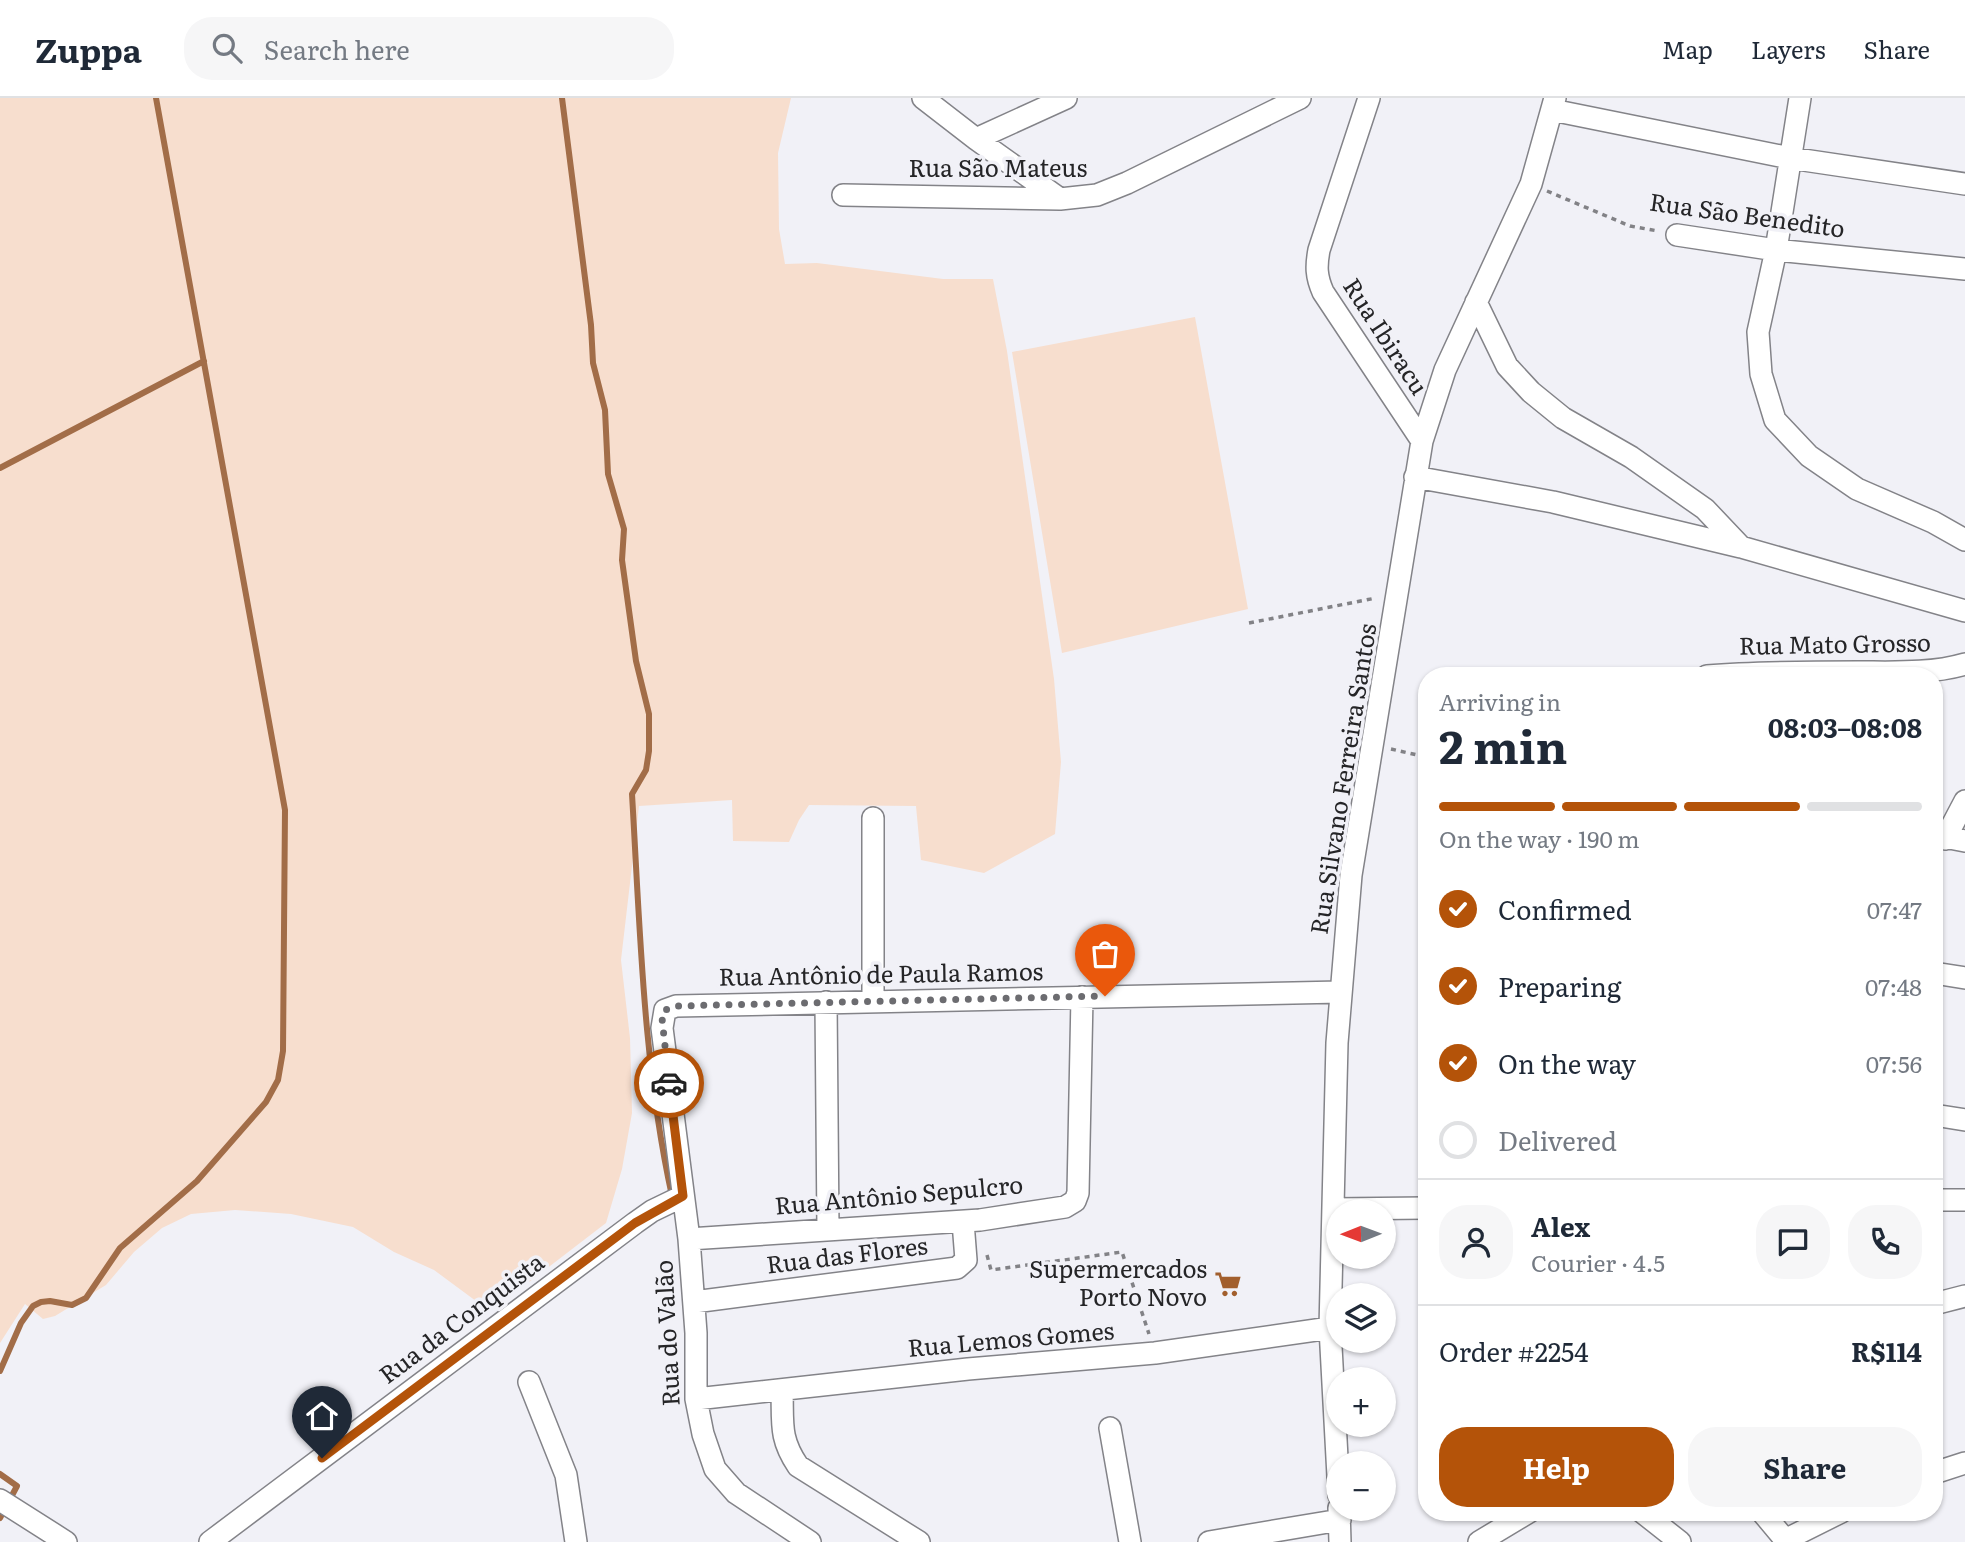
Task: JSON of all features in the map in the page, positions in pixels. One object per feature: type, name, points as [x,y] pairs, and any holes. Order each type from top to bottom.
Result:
[{"type":"street","points":[[923,98],[1060,199]]},
{"type":"street","points":[[976,139],[1066,98]]},
{"type":"street","name":"Rua São Mateus","points":[[843,195],[1060,199],[1097,195],[1127,183],[1300,98]]},
{"type":"street","name":"Rua Ibiracu","points":[[1369,98],[1319,250],[1317,279],[1422,441]]},
{"type":"street","points":[[1800,98],[1776,250],[1758,332],[1761,374],[1774,420],[1809,456],[1857,489],[1933,522],[1965,540]]},
{"type":"street","points":[[1553,104],[1790,158],[1965,184]]},
{"type":"street","name":"Rua Silvano Ferreira Santos","points":[[1333,1199],[1340,992],[1351,875],[1422,441],[1446,370],[1531,184],[1553,104]]},
{"type":"street","name":"Rua São Benedito","points":[[1677,235],[1776,250],[1965,269]]},
{"type":"street","points":[[1476,302],[1507,366],[1531,392],[1563,418],[1630,457],[1705,509],[1741,547]]},
{"type":"street","points":[[1415,477],[1553,502],[1741,547],[1965,611]]},
{"type":"street","name":"Rua Mato Grosso","points":[[1943,669],[1965,664]]},
{"type":"street","points":[[1944,840],[1965,802]]},
{"type":"street","points":[[873,818],[873,1001]]},
{"type":"street","points":[[1943,974],[1965,978]]},
{"type":"street","name":"Rua Antônio de Paula Ramos","points":[[676,1006],[1340,992]]},
{"type":"street","name":"Rua Antônio Sepulcro","points":[[689,1239],[972,1221],[1065,1207],[1074,1201],[1078,1193],[1082,997]]},
{"type":"street","points":[[826,1002],[828,1230]]},
{"type":"street","name":"Rua do Valão","points":[[676,1006],[665,1010],[662,1028],[689,1239],[694,1302],[695,1399],[703,1434],[715,1469],[736,1493],[810,1542]]},
{"type":"street","points":[[1943,1117],[1965,1121]]},
{"type":"street","name":"Rua da Conquista","points":[[210,1542],[635,1223],[683,1196]]},
{"type":"street","points":[[1943,1200],[1965,1200]]},
{"type":"street","points":[[1396,1208],[1418,1208]]},
{"type":"street","name":"Rua das Flores","points":[[694,1302],[957,1268],[966,1260],[972,1221]]},
{"type":"street","points":[[1943,1302],[1965,1296]]},
{"type":"street","name":"Rua Lemos Gomes","points":[[695,1399],[968,1369],[1156,1353],[1326,1329]]},
{"type":"street","name":"Rua Silvano Ferreira Santos","points":[[1331,1353],[1337,1451]]},
{"type":"street","points":[[529,1382],[566,1475],[576,1542]]},
{"type":"street","points":[[782,1390],[783,1436],[787,1450],[798,1466],[919,1542]]},
{"type":"street","points":[[1110,1429],[1130,1542]]},
{"type":"street","points":[[1943,1470],[1965,1463]]},
{"type":"street","points":[[0,1500],[66,1542]]},
{"type":"street","points":[[1209,1542],[1326,1517]]},
{"type":"street","points":[[1340,1521],[1340,1542]]},
{"type":"street","points":[[1486,1540],[1515,1521]]},
{"type":"street","points":[[1653,1521],[1679,1542]]},
{"type":"street","points":[[1769,1521],[1786,1541],[1824,1521]]},
{"type":"path","name":"Rua São Benedito","points":[[1531,184],[1630,226],[1677,235]]},
{"type":"path","points":[[1249,623],[1399,594]]},
{"type":"path","points":[[1373,745],[1418,755]]},
{"type":"path","points":[[972,1221],[990,1270],[1122,1252],[1156,1353]]},
{"type":"shaded area","points":[[0,98],[791,98],[778,153],[779,229],[785,264],[817,263],[943,279],[993,279],[1007,351],[1054,679],[1061,762],[1055,834],[984,873],[921,860],[916,806],[809,805],[789,842],[733,841],[732,800],[639,806],[621,960],[630,1038],[632,1113],[622,1169],[606,1223],[494,1309],[480,1304],[434,1270],[394,1252],[353,1227],[291,1214],[235,1210],[191,1214],[162,1228],[134,1252],[106,1285],[55,1316],[43,1319],[25,1304],[0,1343]]},
{"type":"shaded area","points":[[1195,317],[1248,609],[1062,653],[1012,352]]},
{"type":"waterway","points":[[0,1371],[21,1323],[33,1306],[50,1301],[72,1305],[86,1298],[120,1248],[197,1181],[266,1102],[278,1080],[283,1051],[285,810],[156,98]]},
{"type":"waterway","points":[[562,98],[591,325],[593,363],[605,410],[608,474],[624,529],[622,560],[636,661],[649,714],[646,770],[632,794],[649,1046],[662,1146],[672,1196]]},
{"type":"waterway","points":[[0,468],[204,361]]},
{"type":"waterway","points":[[0,1474],[17,1486],[0,1518]]},
{"type":"way so far","points":[[669,1083],[662,1018],[665,1010],[676,1006],[1105,996]]},
{"type":"place","name":"Supermercados Porto Novo","points":[[1228,1284]]},
{"type":"route","points":[[322,1458],[635,1223],[652,1211],[683,1196],[669,1083]]}]
